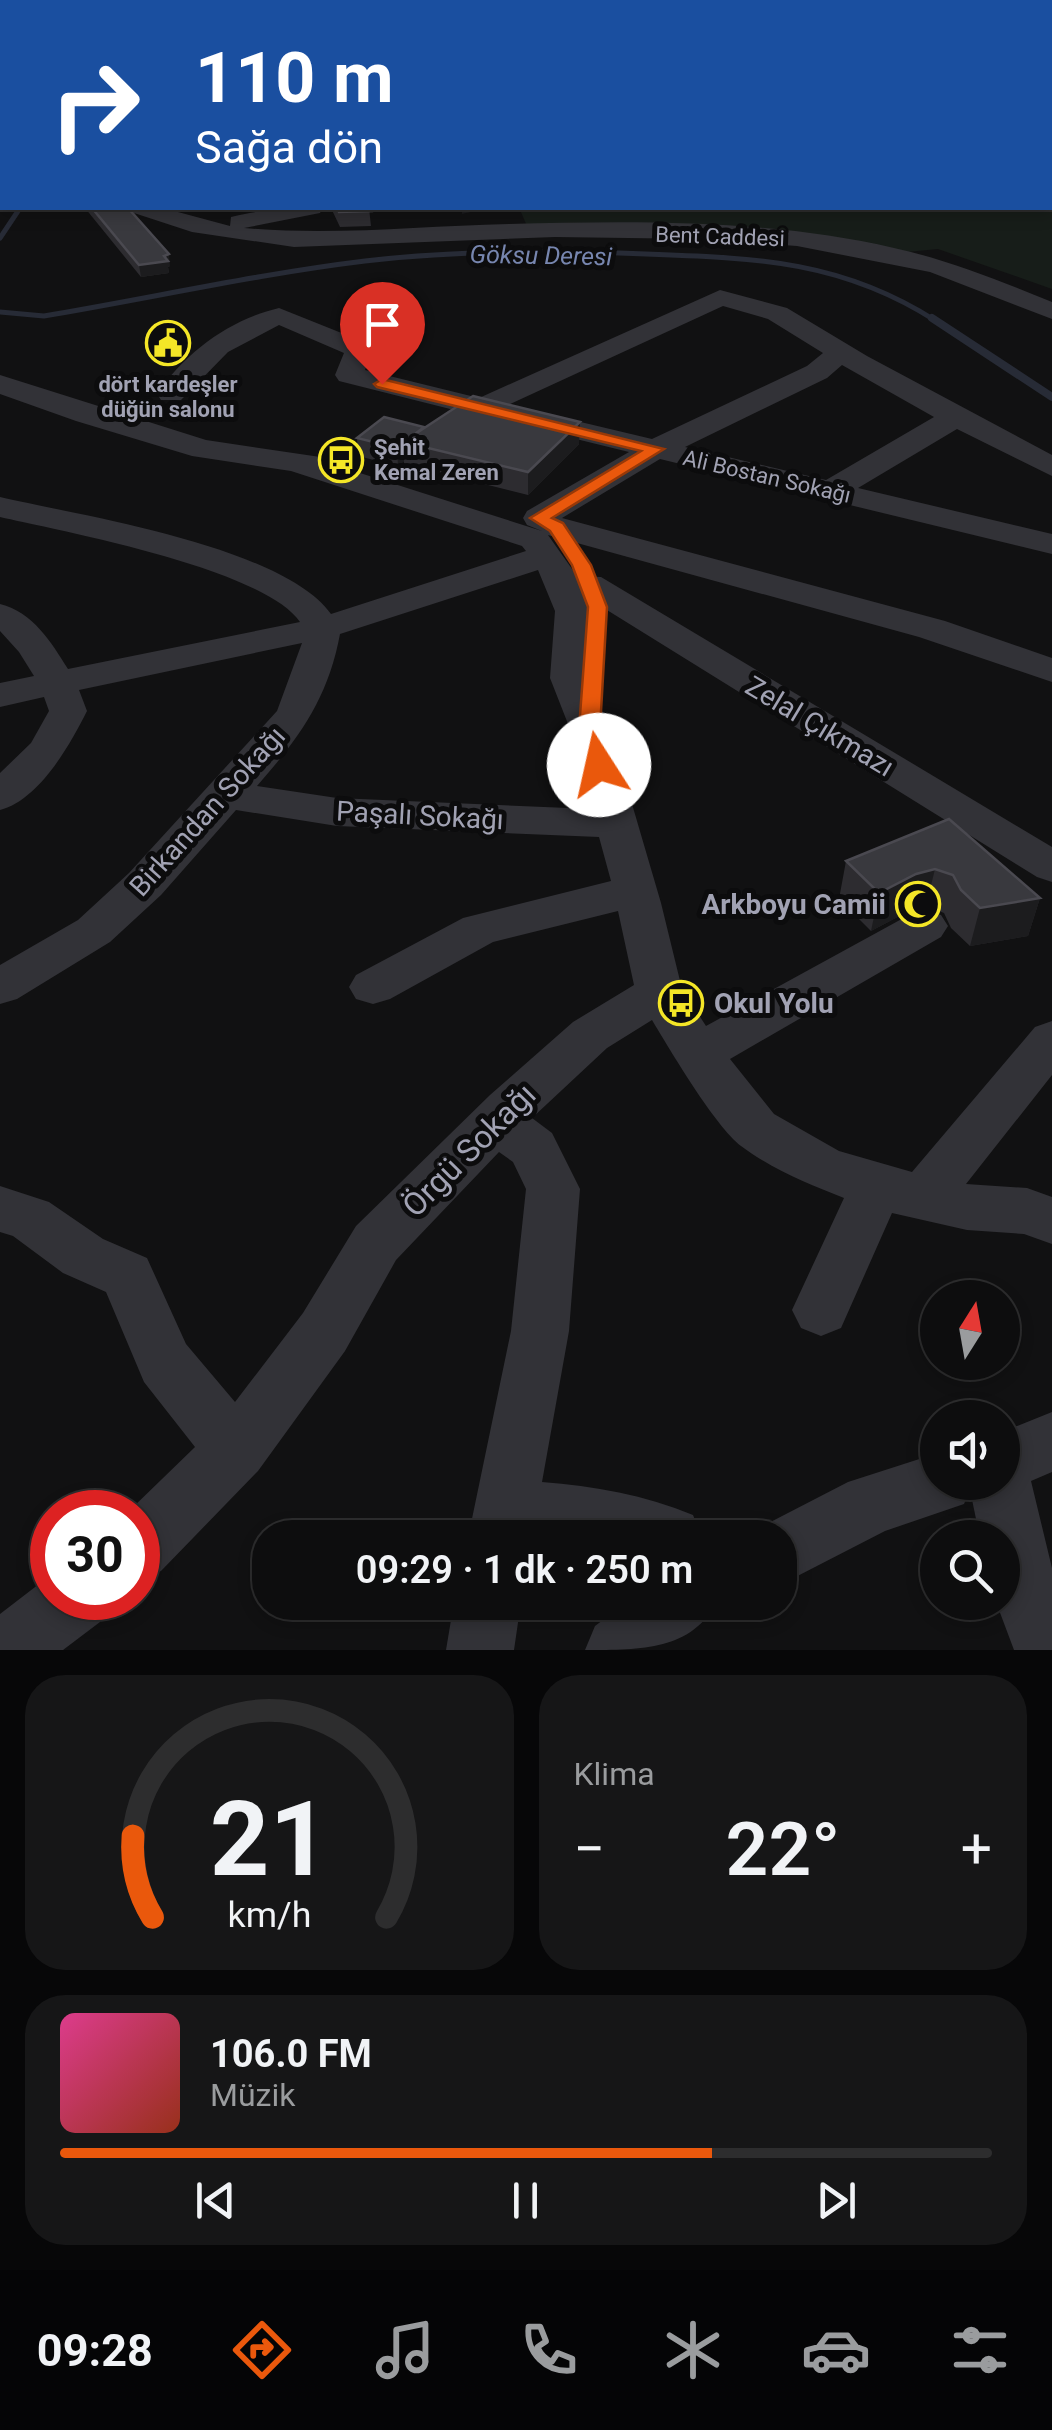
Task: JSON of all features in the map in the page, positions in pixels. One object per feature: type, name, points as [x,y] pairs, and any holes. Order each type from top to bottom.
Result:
[{"type":"street","name":"Bent Caddesi","points":[[151,210],[209,227],[315,243],[512,219],[784,238],[938,267],[1052,311]]},
{"type":"street","points":[[209,227],[301,210]]},
{"type":"street","points":[[482,408],[720,298],[778,310],[844,355],[1052,467]]},
{"type":"street","name":"Ali Bostan Sokağı","points":[[171,394],[202,356],[237,332],[279,316],[359,350],[349,376],[1052,544]]},
{"type":"street","points":[[0,696],[323,628],[547,534],[656,449],[817,372],[832,359],[844,355]]},
{"type":"street","points":[[0,384],[86,416],[203,449],[295,462],[534,539],[547,534],[932,629],[1052,671]]},
{"type":"street","points":[[830,491],[946,423],[961,419]]},
{"type":"street","points":[[0,507],[178,548],[268,582],[306,604],[323,628]]},
{"type":"street","points":[[547,534],[582,565],[598,607],[590,729]]},
{"type":"street","points":[[547,534],[573,612],[569,678],[590,729],[659,992],[698,1054],[756,1129],[820,1166],[900,1192],[967,1207],[1026,1210],[1052,1221]]},
{"type":"street","name":"Zelal Çıkmazı","points":[[589,584],[1052,867]]},
{"type":"street","points":[[0,615],[14,622],[58,683],[68,711],[48,749],[0,797]]},
{"type":"street","name":"Birkandan Sokağı","points":[[0,987],[94,931],[144,884],[226,795],[294,714],[316,663],[323,628]]},
{"type":"street","name":"Paşalı Sokağı","points":[[226,795],[337,812],[615,824]]},
{"type":"street","points":[[373,987],[479,929],[635,891]]},
{"type":"street","points":[[698,1054],[925,926]]},
{"type":"street","name":"Örgü Sokağı","points":[[160,1526],[236,1450],[324,1332],[376,1242],[590,1035],[659,992]]},
{"type":"street","points":[[820,1310],[900,1192],[1052,1040]]},
{"type":"street","points":[[497,1121],[533,1148],[553,1189],[540,1331],[504,1520]]},
{"type":"street","points":[[0,1208],[30,1218],[84,1256],[127,1274],[165,1362],[236,1450]]},
{"type":"street","points":[[1020,1456],[1052,1442]]},
{"type":"street","points":[[797,1543],[870,1504],[920,1489]]},
{"type":"street","points":[[1004,1500],[1024,1590],[1048,1650]]},
{"type":"street","points":[[562,1520],[599,1520]]},
{"type":"street","points":[[8,1650],[47,1620]]},
{"type":"street","points":[[480,1650],[485,1620]]},
{"type":"street","points":[[619,1650],[660,1620]]},
{"type":"shaded area","points":[[520,210],[1052,210],[1052,289],[938,249],[907,252],[527,226]]},
{"type":"building","points":[[94,210],[130,210],[169,254],[164,256],[168,261],[139,265]]},
{"type":"building","points":[[473,396],[580,422],[528,472],[403,442]]},
{"type":"building","points":[[384,417],[424,427],[397,448],[357,438]]},
{"type":"building","points":[[949,819],[1040,898],[980,908],[961,890],[953,875],[935,869],[879,893],[846,861]]},
{"type":"waterway","name":"Göksu Deresi","points":[[0,238],[19,210]]},
{"type":"waterway","name":"Göksu Deresi","points":[[0,312],[44,316],[245,279],[400,257],[576,252],[724,258],[796,266],[866,285],[936,321]]},
{"type":"waterway","name":"Göksu Deresi","points":[[932,318],[1052,397]]},
{"type":"place","name":"dört kardeşler düğün salonu","points":[[168,343]]},
{"type":"place","name":"Şehit Kemal Zeren","points":[[341,460]]},
{"type":"place","name":"Arkboyu Camii","points":[[918,904]]},
{"type":"place","name":"Okul Yolu","points":[[681,1003]]},
{"type":"route","points":[[382,384],[656,449],[539,518],[556,527],[582,565],[598,607],[590,729],[599,765]]}]
